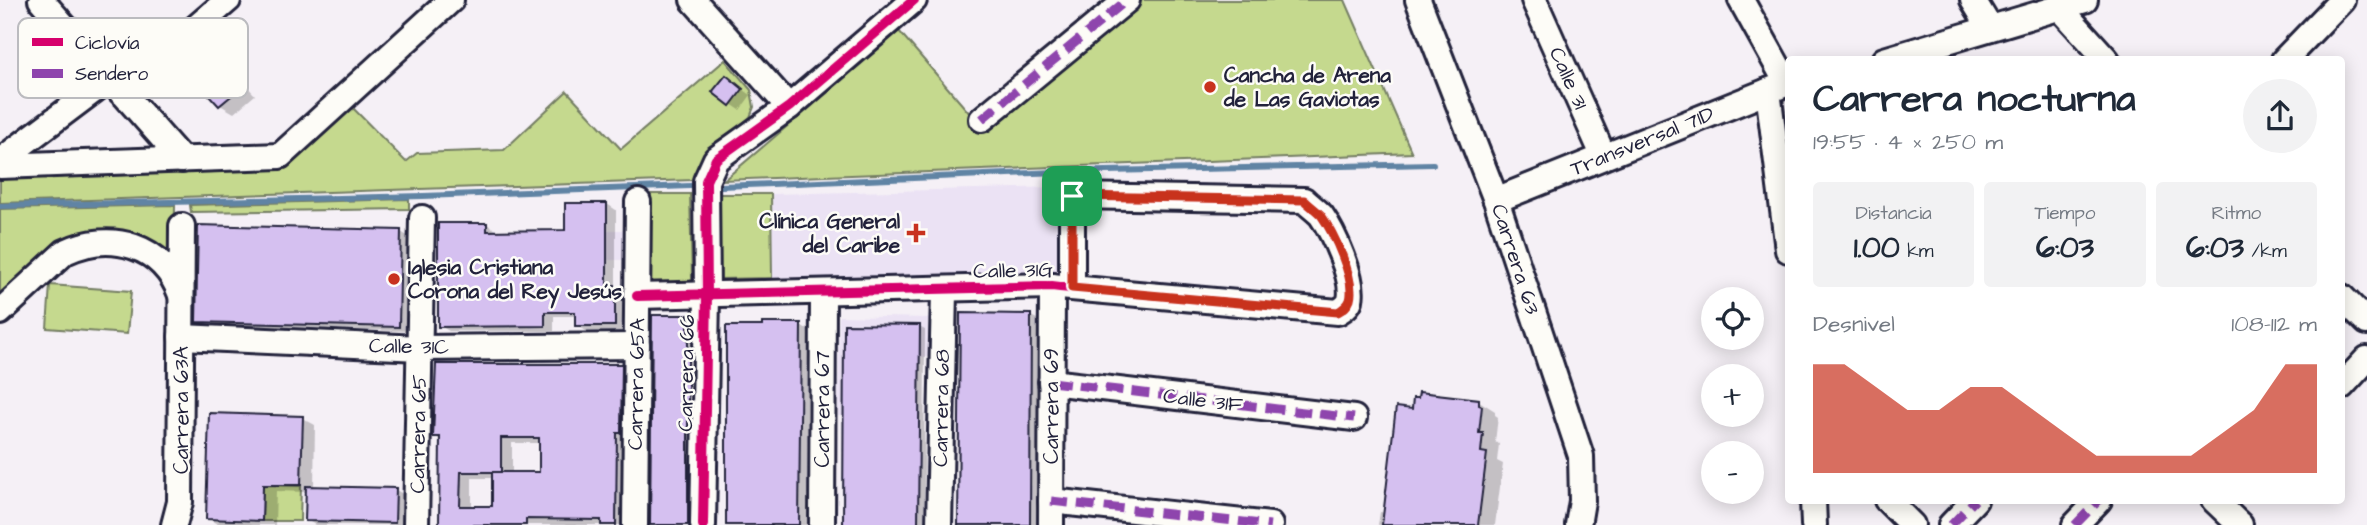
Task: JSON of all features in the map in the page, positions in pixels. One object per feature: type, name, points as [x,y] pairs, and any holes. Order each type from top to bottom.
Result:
[{"type":"street","points":[[41,0],[57,18]]},
{"type":"street","points":[[0,163],[280,156],[451,0]]},
{"type":"street","points":[[693,0],[789,107],[915,0]]},
{"type":"street","points":[[982,119],[1127,0]]},
{"type":"street","name":"Carrera 63","points":[[1418,0],[1496,200],[1581,456],[1582,501],[1578,525]]},
{"type":"street","name":"Calle 31","points":[[1534,0],[1603,155]]},
{"type":"street","points":[[1741,0],[1781,86],[1785,180]]},
{"type":"street","points":[[1973,0],[1990,28]]},
{"type":"street","points":[[1897,56],[2085,0]]},
{"type":"street","points":[[2288,56],[2342,0]]},
{"type":"street","points":[[204,18],[226,1]]},
{"type":"street","points":[[2060,8],[2103,56]]},
{"type":"street","name":"Transversal 71D","points":[[1496,200],[1781,86]]},
{"type":"street","points":[[0,163],[96,98]]},
{"type":"street","points":[[127,98],[182,160]]},
{"type":"street","name":"Carrera 66","points":[[703,525],[706,181],[716,159],[789,107]]},
{"type":"street","name":"Calle 31G","points":[[637,296],[1062,287],[1338,312],[1346,307],[1350,300],[1350,287],[1338,246],[1320,214],[1304,200],[1072,196]]},
{"type":"street","name":"Carrera 69","points":[[1051,513],[1051,382],[1072,196]]},
{"type":"street","name":"Carrera 65A","points":[[635,525],[638,202]]},
{"type":"street","name":"Carrera 65","points":[[416,525],[422,218]]},
{"type":"street","name":"Carrera 63A","points":[[174,525],[180,502],[182,226]]},
{"type":"street","points":[[0,312],[65,252],[77,246],[101,241],[124,243],[155,259],[170,271],[181,295]]},
{"type":"street","name":"Carrera 68","points":[[939,525],[944,291]]},
{"type":"street","name":"Carrera 67","points":[[822,525],[823,293]]},
{"type":"street","points":[[2345,300],[2367,321]]},
{"type":"street","name":"Calle 31C","points":[[181,337],[420,348],[637,346]]},
{"type":"street","points":[[2345,383],[2367,359]]},
{"type":"street","name":"Calle 31F","points":[[1051,382],[1354,418]]},
{"type":"street","points":[[1891,504],[1912,525]]},
{"type":"street","points":[[1951,525],[1971,504]]},
{"type":"street","points":[[2075,525],[2095,504]]},
{"type":"street","points":[[1051,513],[1270,525]]},
{"type":"shaded area","name":"Clínica General del Caribe","points":[[1061,187],[1060,276],[772,278],[771,194]]},
{"type":"shaded area","points":[[509,230],[632,230],[632,260],[509,260]]},
{"type":"shaded area","points":[[839,316],[928,318],[928,357],[881,357],[880,416],[838,416]]},
{"type":"green space","points":[[1138,0],[1345,0],[1412,153],[724,180],[899,31],[983,129]]},
{"type":"green space","points":[[725,60],[751,90],[754,107],[750,117],[706,155],[694,180],[0,203],[0,179],[279,166],[346,101],[406,162],[417,153],[504,150],[567,91],[621,149]]},
{"type":"green space","points":[[651,194],[690,194],[692,279],[688,285],[650,286]]},
{"type":"green space","points":[[715,194],[771,194],[772,278],[716,279]]},
{"type":"green space","points":[[409,199],[409,209],[191,212],[190,205]]},
{"type":"green space","points":[[175,205],[174,267],[121,235],[99,230],[83,233],[52,250],[0,295],[0,209]]},
{"type":"green space","points":[[50,285],[131,291],[127,334],[47,328]]},
{"type":"green space","points":[[263,485],[301,486],[300,521],[262,521]]},
{"type":"building","points":[[726,75],[743,89],[730,106],[712,92]]},
{"type":"building","points":[[212,98],[229,98],[219,106]]},
{"type":"building","points":[[565,203],[607,203],[607,285],[615,285],[615,326],[575,326],[575,312],[545,312],[545,326],[438,327],[438,223],[487,223],[487,231],[565,230]]},
{"type":"building","points":[[198,225],[401,230],[399,327],[196,322]]},
{"type":"building","points":[[960,313],[1031,314],[1030,525],[958,525]]},
{"type":"building","points":[[652,315],[688,315],[688,525],[650,525]]},
{"type":"building","points":[[762,323],[801,323],[799,525],[726,525],[726,326],[762,326]]},
{"type":"building","points":[[844,324],[920,325],[918,525],[843,525]]},
{"type":"building","points":[[436,364],[622,364],[621,433],[617,433],[616,525],[601,525],[601,520],[526,519],[526,525],[439,525],[440,437],[433,437]],"holes":[[[501,438],[539,438],[539,472],[501,472]],[[461,472],[492,472],[492,506],[460,506]]]},
{"type":"building","points":[[1419,392],[1479,399],[1479,405],[1482,406],[1479,433],[1483,433],[1481,452],[1487,453],[1478,525],[1382,525],[1396,407],[1412,409],[1413,398],[1418,398]]},
{"type":"building","points":[[209,413],[303,416],[301,485],[263,485],[262,521],[206,519]]},
{"type":"building","points":[[306,486],[396,488],[395,523],[305,521]]},
{"type":"waterway","points":[[721,186],[1059,172],[1433,164]]},
{"type":"waterway","points":[[0,206],[423,196],[690,186]]},
{"type":"marked path","points":[[982,119],[1127,0]]},
{"type":"marked path","points":[[1051,382],[1354,418]]},
{"type":"marked path","points":[[1051,501],[1270,525]]},
{"type":"marked path","points":[[1951,525],[1971,504]]},
{"type":"marked path","points":[[2075,525],[2095,504]]},
{"type":"cycle path","points":[[703,525],[706,181],[716,159],[789,107],[914,0]]},
{"type":"cycle path","points":[[637,296],[1052,286],[1060,287],[1338,312],[1349,302],[1351,291],[1342,256],[1331,232],[1321,215],[1304,200],[1072,196],[1072,288]]},
{"type":"place","name":"Cancha de Arena de Las Gaviotas","points":[[1210,87]]},
{"type":"place","name":"Clínica General del Caribe","points":[[916,233]]},
{"type":"place","name":"Iglesia Cristiana Corona del Rey Jesús","points":[[394,279]]},
{"type":"route","points":[[1072,196],[1304,200],[1320,214],[1338,246],[1350,287],[1350,300],[1346,307],[1338,312],[1072,288],[1072,196]]}]
